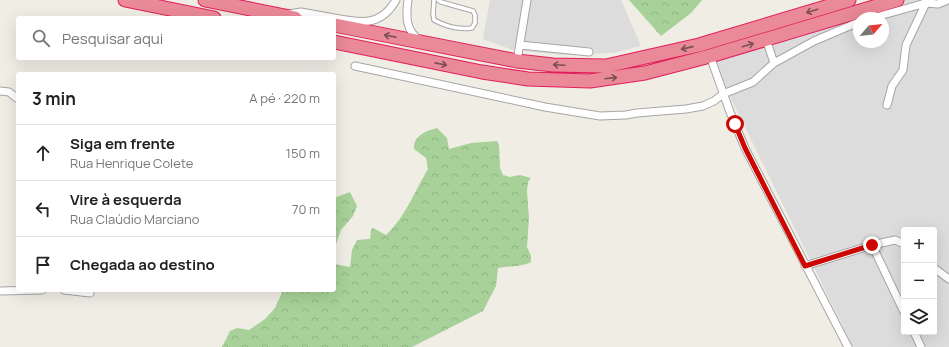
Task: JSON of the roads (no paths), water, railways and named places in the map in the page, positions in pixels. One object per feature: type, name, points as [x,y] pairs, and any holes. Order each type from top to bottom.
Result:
[{"type":"highway","points":[[125,0],[204,16]]},
{"type":"highway","points":[[205,0],[286,16]]},
{"type":"highway","points":[[336,25],[517,61],[581,66],[606,66],[699,46],[849,0]]},
{"type":"highway","points":[[336,42],[482,72],[528,79],[590,81],[622,77],[710,56],[897,0]]},
{"type":"street","points":[[336,18],[357,23],[372,21],[391,9],[396,0]]},
{"type":"street","points":[[408,0],[406,20],[410,30],[417,38],[434,45]]},
{"type":"street","points":[[517,61],[527,0]]},
{"type":"street","points":[[889,13],[925,2],[938,4],[948,0]]},
{"type":"street","points":[[887,105],[892,86],[903,70],[906,45],[925,2]]},
{"type":"street","points":[[282,15],[301,12],[323,16]]},
{"type":"street","points":[[355,66],[600,116],[626,115],[703,106],[724,94],[753,82],[774,63],[814,41],[853,25]]},
{"type":"street","points":[[809,27],[814,41]]},
{"type":"street","points":[[766,39],[774,63]]},
{"type":"street","points":[[520,45],[589,52]]},
{"type":"street","points":[[710,56],[745,148],[848,347]]},
{"type":"street","points":[[0,91],[9,92],[16,97]]},
{"type":"street","points":[[805,266],[872,245],[895,240],[901,243]]},
{"type":"street","points":[[872,245],[901,306]]},
{"type":"street","points":[[937,270],[949,279]]},
{"type":"street","points":[[0,291],[16,291]]},
{"type":"street","points":[[81,292],[90,293]]},
{"type":"street","points":[[915,335],[921,347]]},
{"type":"lane","points":[[434,0],[434,20],[459,28],[472,28],[475,23],[476,15],[473,12],[438,0]]}]
